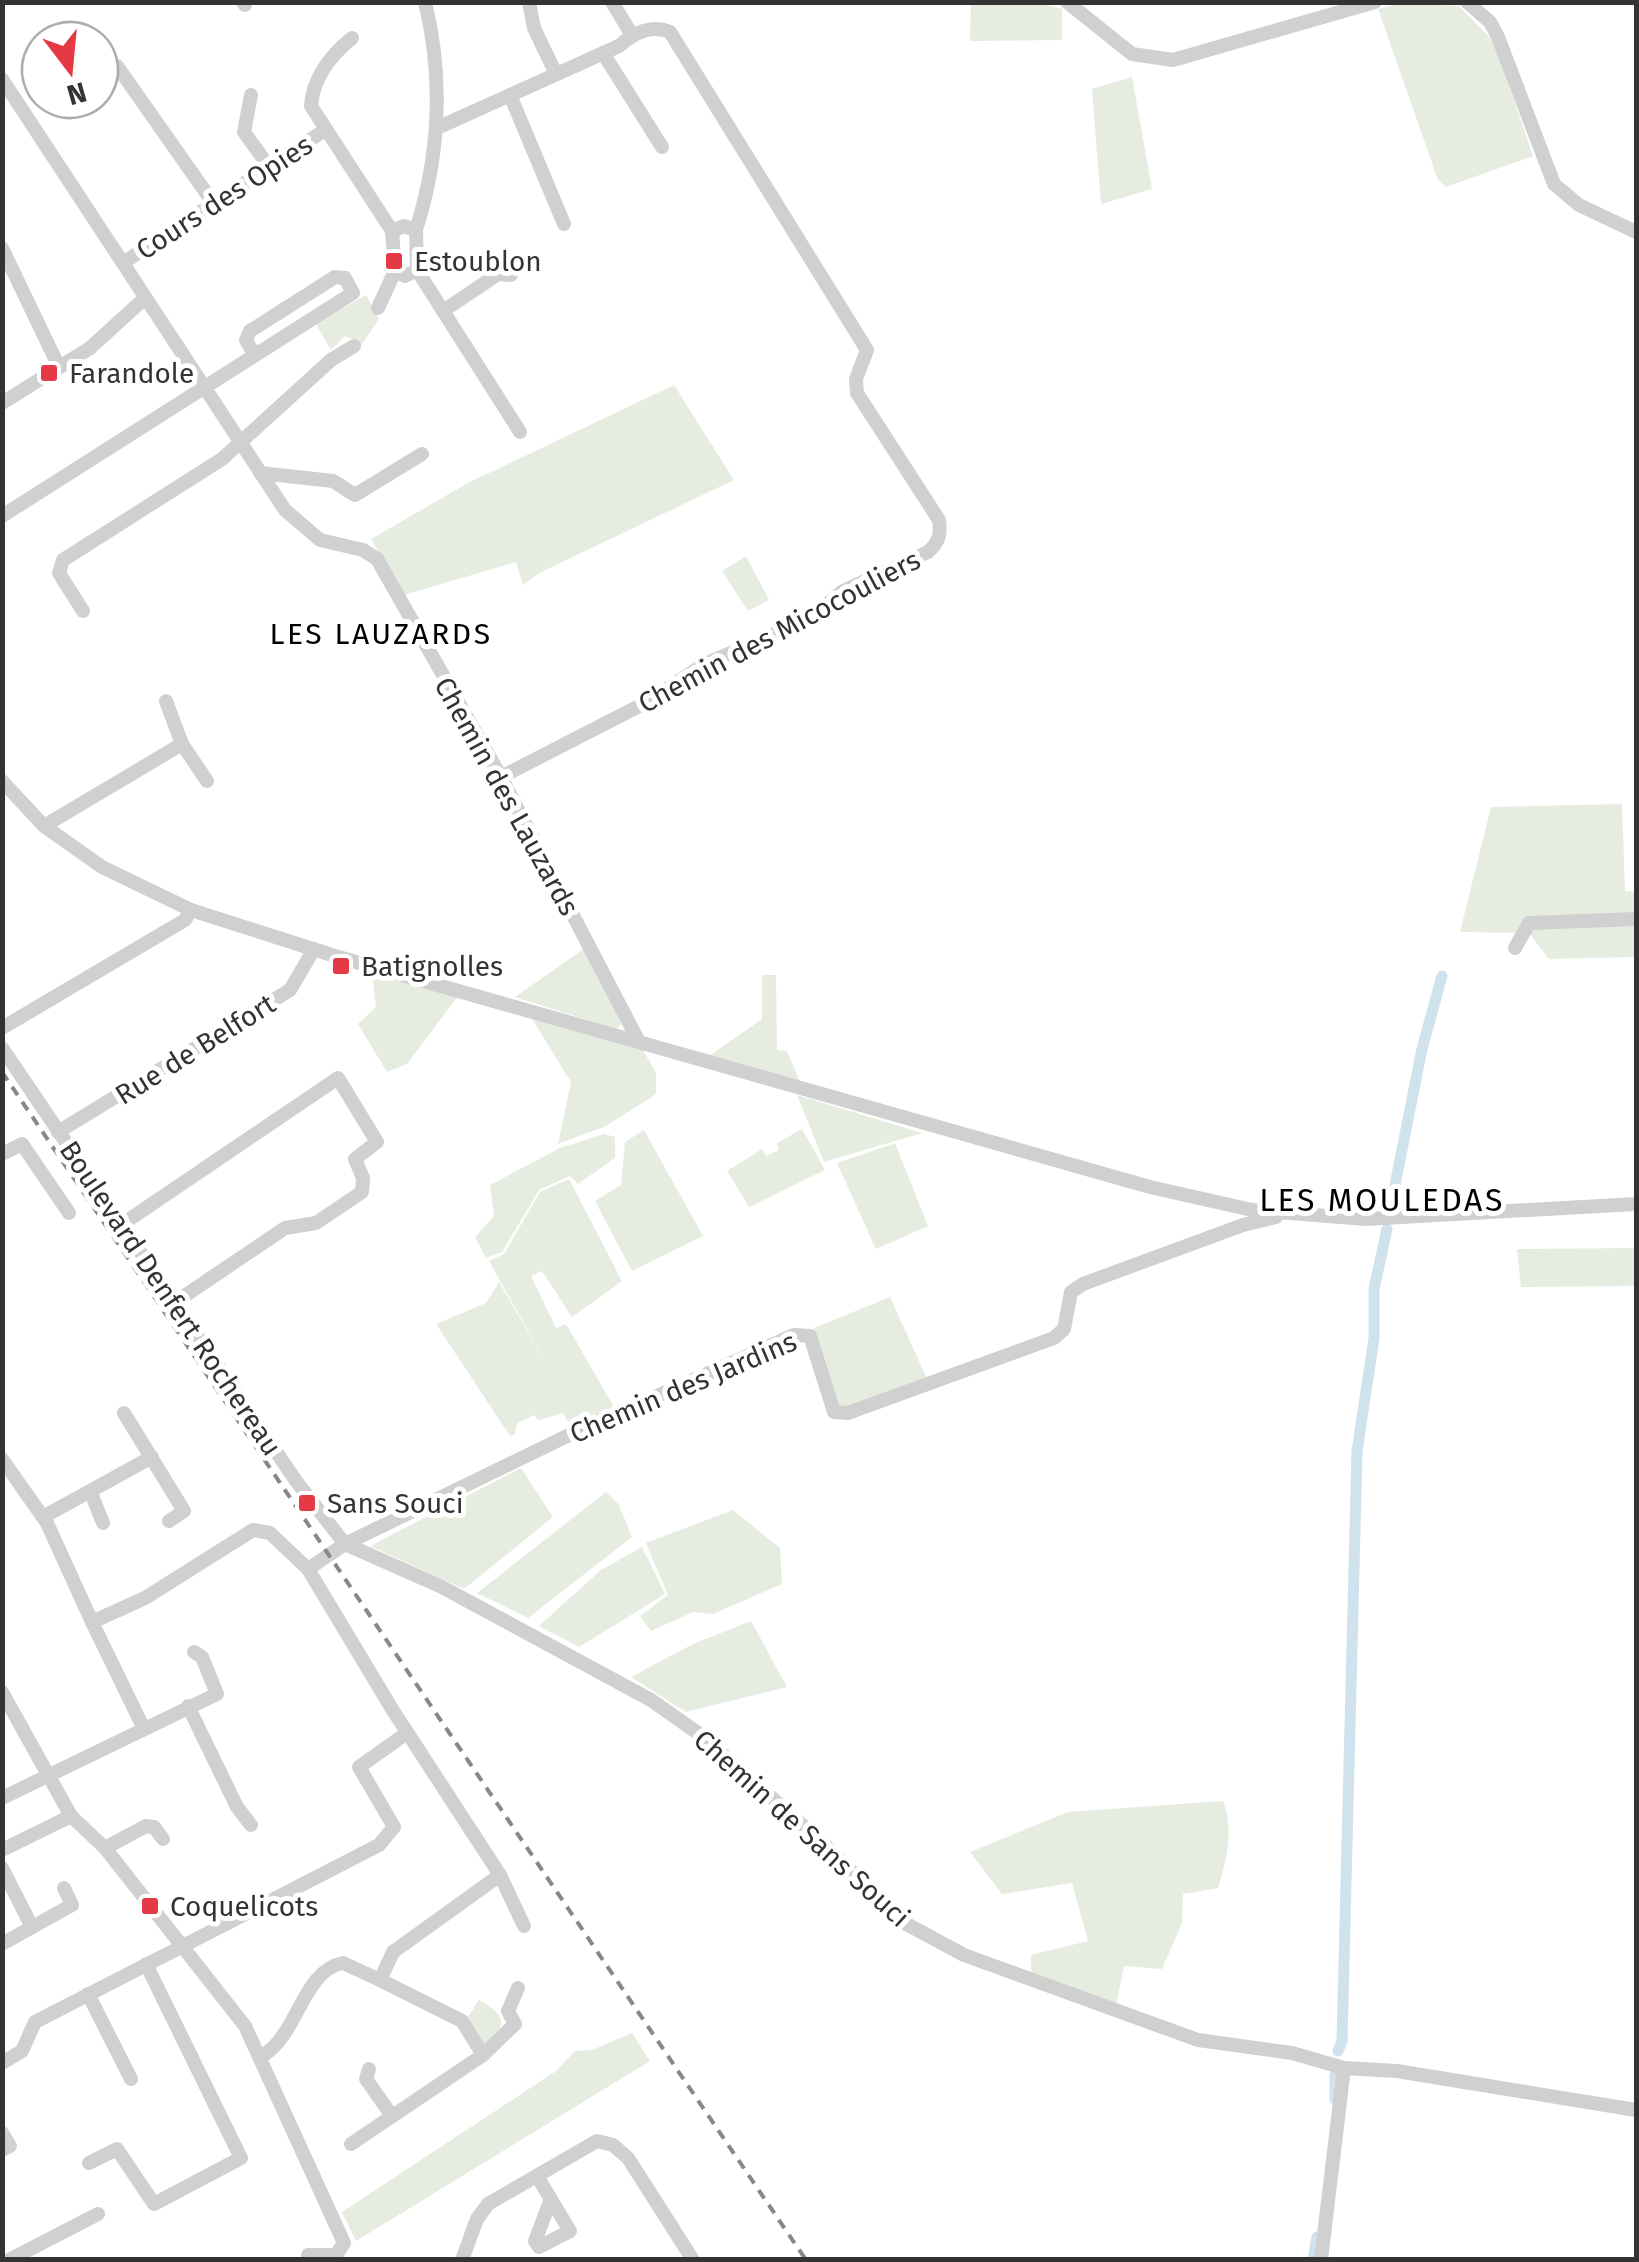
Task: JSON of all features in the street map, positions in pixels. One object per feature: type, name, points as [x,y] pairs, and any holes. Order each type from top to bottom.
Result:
[{"type":"street","points":[[425,2],[436,61],[437,128],[427,194],[416,230],[417,270],[520,432]]},
{"type":"street","points":[[529,2],[534,28],[556,74]]},
{"type":"street","points":[[437,128],[604,54],[632,35],[612,2]]},
{"type":"street","points":[[1066,2],[1132,54],[1173,60],[1375,2]]},
{"type":"street","points":[[1467,2],[1490,22],[1498,37],[1554,184],[1579,205],[1636,232]]},
{"type":"street","name":"Chemin des Micocouliers","points":[[501,777],[647,702],[702,665],[809,619],[842,591],[928,552],[938,542],[939,520],[857,392],[856,379],[868,350],[678,38],[661,29],[632,35]]},
{"type":"street","points":[[352,38],[334,53],[312,91],[310,106],[392,232],[394,271],[378,308]]},
{"type":"street","points":[[604,54],[662,147]]},
{"type":"street","points":[[120,70],[214,204]]},
{"type":"street","name":"Chemin des Lauzards","points":[[2,80],[285,510],[320,540],[363,550],[377,559],[501,777],[638,1040]]},
{"type":"street","points":[[251,95],[244,132],[270,168]]},
{"type":"street","points":[[510,95],[564,224]]},
{"type":"street","name":"Cours des Opies","points":[[122,263],[325,130]]},
{"type":"street","points":[[392,232],[404,226],[416,230]]},
{"type":"street","points":[[2,248],[58,367]]},
{"type":"street","points":[[394,271],[405,276],[417,270]]},
{"type":"street","points":[[443,311],[498,274],[511,275]]},
{"type":"street","points":[[2,516],[353,293],[345,278],[336,277],[250,331],[246,340],[254,354]]},
{"type":"street","points":[[2,403],[90,348],[146,298]]},
{"type":"street","points":[[82,611],[58,565],[240,444],[331,360],[354,346]]},
{"type":"street","points":[[260,473],[333,481],[354,495],[422,454]]},
{"type":"street","points":[[166,702],[182,744],[207,780]]},
{"type":"street","points":[[44,826],[182,744]]},
{"type":"street","points":[[2,780],[44,826],[102,867],[190,910],[1218,1204],[1286,1215],[1366,1219],[1636,1204]]},
{"type":"street","points":[[2,1028],[124,958],[184,920],[190,910]]},
{"type":"street","points":[[1515,948],[1529,923],[1636,919]]},
{"type":"street","name":"Rue de Belfort","points":[[58,1132],[290,990],[314,948]]},
{"type":"street","name":"Boulevard Denfert Rochereau","points":[[2,1048],[296,1481],[345,1544]]},
{"type":"street","points":[[121,1225],[338,1078],[377,1142],[355,1159],[364,1178],[362,1192],[316,1222],[284,1228],[174,1303]]},
{"type":"street","points":[[2,1154],[22,1144],[69,1213]]},
{"type":"street","points":[[1218,1204],[1224,1214],[1222,1234]]},
{"type":"street","name":"Chemin des Jardins","points":[[345,1544],[581,1430],[794,1335],[810,1336],[834,1412],[848,1413],[1054,1338],[1064,1329],[1074,1288],[1286,1215]]},
{"type":"street","points":[[124,1413],[184,1511],[169,1521]]},
{"type":"street","points":[[43,1517],[152,1458]]},
{"type":"street","points":[[2,1459],[43,1517],[144,1727]]},
{"type":"street","points":[[90,1493],[103,1523]]},
{"type":"street","points":[[92,1622],[144,1598],[253,1530],[270,1533],[308,1568],[407,1732],[500,1875],[524,1926]]},
{"type":"street","points":[[308,1568],[345,1544]]},
{"type":"street","name":"Chemin de Sans Souci","points":[[345,1544],[440,1586],[650,1700],[702,1736],[826,1846],[879,1902],[927,1937],[1003,1970],[1198,2040],[1292,2053],[1344,2068],[1397,2070],[1636,2110]]},
{"type":"street","points":[[2,1798],[217,1694],[202,1657],[194,1652]]},
{"type":"street","points":[[2,1692],[8,1716],[72,1816],[104,1848],[246,2026],[333,2218],[334,2249],[304,2257]]},
{"type":"street","points":[[188,1706],[237,1807],[251,1825]]},
{"type":"street","points":[[3,2060],[28,2042],[34,2022],[378,1846],[394,1827],[359,1766],[407,1732]]},
{"type":"street","points":[[2,1850],[72,1816]]},
{"type":"street","points":[[104,1848],[146,1826],[154,1826],[163,1839]]},
{"type":"street","points":[[2,1868],[32,1927]]},
{"type":"street","points":[[380,1980],[393,1952],[500,1875]]},
{"type":"street","points":[[2,1944],[72,1905],[64,1888]]},
{"type":"street","points":[[262,2056],[281,2044],[320,1973],[331,1965],[344,1963],[462,2020],[482,2055]]},
{"type":"street","points":[[89,2163],[117,2149],[154,2204],[241,2158],[146,1964]]},
{"type":"street","points":[[350,2144],[482,2055],[515,2024],[508,2012],[518,1988]]},
{"type":"street","points":[[88,1994],[131,2079]]},
{"type":"street","points":[[1321,2260],[1344,2068]]},
{"type":"street","points":[[369,2069],[366,2079],[392,2116]]},
{"type":"street","points":[[2,2133],[10,2146],[2,2150]]},
{"type":"street","points":[[462,2260],[488,2204],[597,2141],[613,2146],[628,2158],[685,2255]]},
{"type":"street","points":[[537,2176],[551,2199]]},
{"type":"street","points":[[10,2260],[98,2214]]},
{"type":"shaded area","points":[[971,3],[1037,3],[1062,9],[1062,40],[970,41]]},
{"type":"shaded area","points":[[1402,3],[1459,6],[1494,42],[1533,156],[1446,187],[1438,180],[1378,9]]},
{"type":"shaded area","points":[[1132,77],[1152,189],[1101,204],[1092,89]]},
{"type":"shaded area","points":[[366,295],[379,319],[362,344],[345,336],[331,350],[316,324]]},
{"type":"shaded area","points":[[674,385],[734,480],[539,573],[523,585],[516,562],[404,595],[371,539],[468,483]]},
{"type":"shaded area","points":[[746,556],[769,600],[748,611],[722,571]]},
{"type":"shaded area","points":[[1622,804],[1625,891],[1636,892],[1636,957],[1549,959],[1529,933],[1460,932],[1491,807]]},
{"type":"shaded area","points":[[585,948],[622,1024],[616,1029],[515,997]]},
{"type":"shaded area","points":[[372,974],[458,996],[407,1064],[387,1072],[358,1024],[376,1007]]},
{"type":"shaded area","points":[[762,975],[776,975],[777,1050],[787,1051],[800,1082],[709,1056],[762,1019]]},
{"type":"shaded area","points":[[531,1017],[642,1048],[656,1073],[656,1094],[606,1126],[558,1144],[571,1082]]},
{"type":"shaded area","points":[[797,1095],[922,1133],[824,1162]]},
{"type":"shaded area","points":[[802,1129],[825,1170],[749,1207],[727,1171],[762,1149],[766,1156],[779,1150],[777,1143]]},
{"type":"shaded area","points":[[644,1130],[703,1236],[632,1271],[595,1201],[621,1185],[625,1142]]},
{"type":"shaded area","points":[[604,1134],[615,1137],[615,1158],[578,1184],[570,1176],[539,1190],[502,1252],[486,1258],[475,1237],[494,1216],[490,1185],[560,1148]]},
{"type":"shaded area","points":[[895,1143],[928,1226],[876,1249],[837,1163]]},
{"type":"shaded area","points":[[569,1179],[622,1281],[572,1317],[542,1271],[531,1276],[556,1328],[566,1324],[614,1407],[573,1430],[563,1413],[539,1420],[534,1415],[517,1423],[515,1435],[510,1436],[436,1324],[486,1303],[499,1282],[550,1370],[489,1261],[504,1254],[540,1192]]},
{"type":"shaded area","points":[[1636,1248],[1636,1286],[1521,1287],[1517,1249]]},
{"type":"shaded area","points":[[890,1297],[927,1379],[845,1409],[834,1404],[814,1328]]},
{"type":"shaded area","points":[[521,1468],[553,1517],[464,1589],[370,1546]]},
{"type":"shaded area","points":[[606,1492],[619,1505],[632,1537],[528,1618],[477,1593]]},
{"type":"shaded area","points":[[733,1510],[780,1548],[782,1584],[713,1614],[693,1612],[651,1631],[640,1616],[668,1595],[646,1543]]},
{"type":"shaded area","points":[[642,1547],[665,1594],[579,1647],[539,1626],[601,1570]]},
{"type":"shaded area","points":[[751,1621],[787,1687],[686,1712],[631,1677],[693,1644]]},
{"type":"shaded area","points":[[1223,1801],[1228,1845],[1218,1888],[1183,1894],[1182,1923],[1162,1969],[1124,1966],[1116,2005],[1031,1975],[1031,1955],[1088,1941],[1072,1883],[1002,1894],[970,1852],[1068,1812]]},
{"type":"shaded area","points":[[479,2000],[494,2010],[501,2021],[498,2032],[485,2046],[466,2020]]},
{"type":"shaded area","points":[[632,2033],[650,2061],[356,2241],[342,2212],[556,2071],[575,2051],[592,2050]]},
{"type":"waterway","points":[[1395,1185],[1422,1049],[1442,976]]},
{"type":"waterway","points":[[1338,2051],[1342,2041],[1357,1451],[1374,1338],[1374,1289],[1387,1229]]},
{"type":"waterway","points":[[1335,2075],[1335,2099]]},
{"type":"waterway","points":[[1313,2260],[1317,2237]]},
{"type":"railway","points":[[2,1072],[806,2260]]},
{"type":"place","name":"Estoublon","points":[[394,261]]},
{"type":"place","name":"Farandole","points":[[49,373]]},
{"type":"place","name":"Batignolles","points":[[341,966]]},
{"type":"place","name":"Sans Souci","points":[[307,1503]]},
{"type":"place","name":"Coquelicots","points":[[150,1906]]},
{"type":"district","name":"LES LAUZARDS","points":[[381,634]]},
{"type":"district","name":"LES MOULEDAS","points":[[1382,1200]]}]
